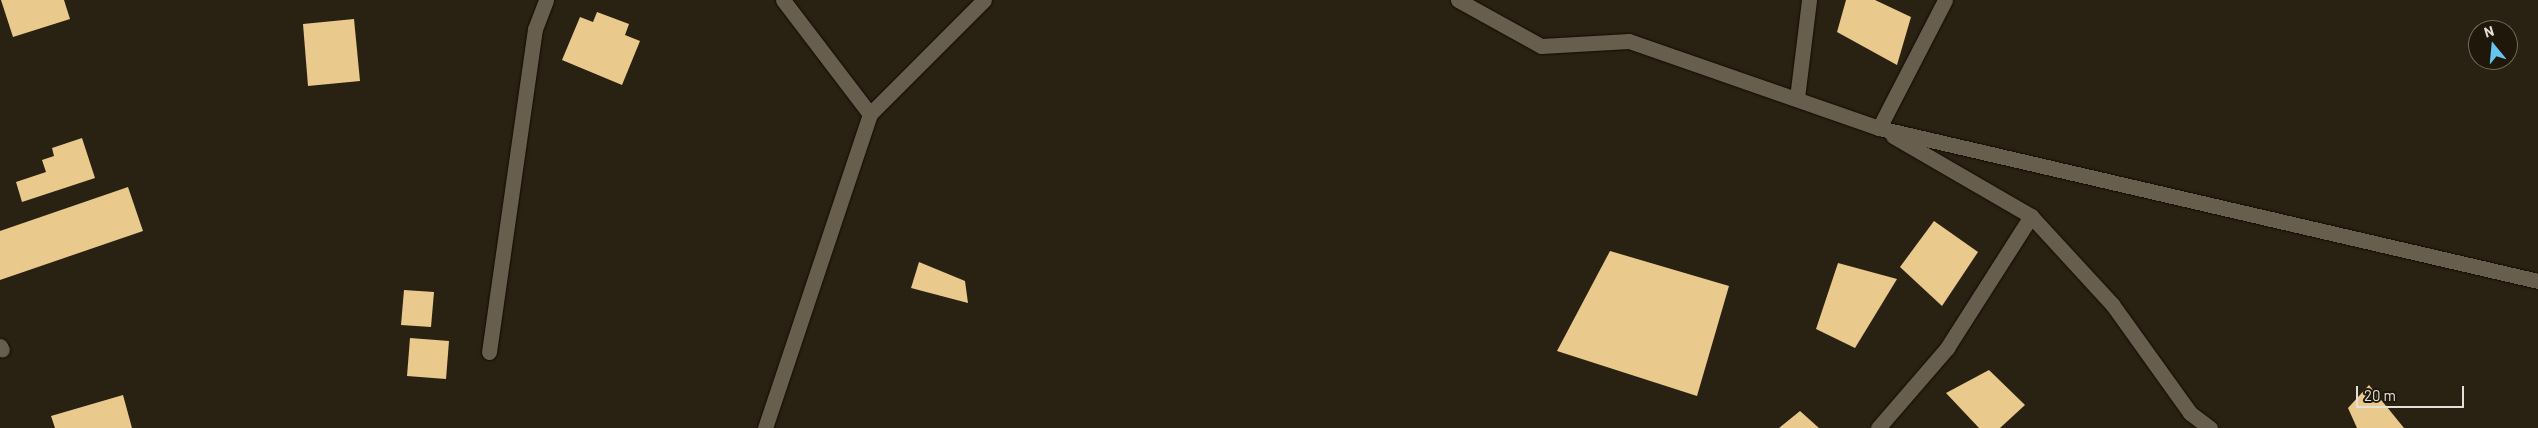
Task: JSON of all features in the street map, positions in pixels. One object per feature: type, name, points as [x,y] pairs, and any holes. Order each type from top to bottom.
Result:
[{"type":"street","points":[[489,352],[535,28],[546,0]]},
{"type":"street","points":[[783,0],[870,114]]},
{"type":"street","points":[[765,428],[870,114],[984,0]]},
{"type":"street","points":[[1458,0],[1541,46],[1629,41],[1879,128],[2538,281]]},
{"type":"street","points":[[1797,98],[1809,0]]},
{"type":"street","points":[[1879,128],[1945,0]]},
{"type":"street","points":[[1879,128],[2032,216],[2112,304],[2190,413],[2210,428]]},
{"type":"street","points":[[1878,428],[1947,348],[2032,216]]},
{"type":"building","points":[[1,0],[64,0],[70,19],[13,37]]},
{"type":"building","points":[[1846,0],[1875,0],[1911,17],[1897,65],[1837,32]]},
{"type":"building","points":[[597,12],[629,24],[625,35],[640,41],[622,85],[562,60],[580,17],[593,22]]},
{"type":"building","points":[[354,19],[360,81],[308,86],[303,24]]},
{"type":"building","points":[[82,138],[95,178],[22,202],[16,182],[46,172],[42,160],[54,156],[52,148]]},
{"type":"building","points":[[128,187],[143,231],[0,280],[0,231]]},
{"type":"building","points":[[1934,221],[1978,252],[1942,306],[1900,267]]},
{"type":"building","points":[[1610,251],[1729,286],[1697,396],[1557,351]]},
{"type":"building","points":[[919,262],[965,281],[968,303],[911,288]]},
{"type":"building","points":[[1838,263],[1897,279],[1855,348],[1816,329]]},
{"type":"building","points":[[404,290],[434,292],[431,327],[401,325]]},
{"type":"building","points":[[410,338],[449,341],[446,379],[407,376]]},
{"type":"building","points":[[1989,370],[2025,405],[2000,428],[1979,428],[1946,393]]},
{"type":"building","points":[[2369,385],[2404,428],[2357,428],[2348,408]]},
{"type":"building","points":[[123,395],[132,428],[55,428],[51,416]]},
{"type":"building","points":[[1800,411],[1819,428],[1779,428]]}]
